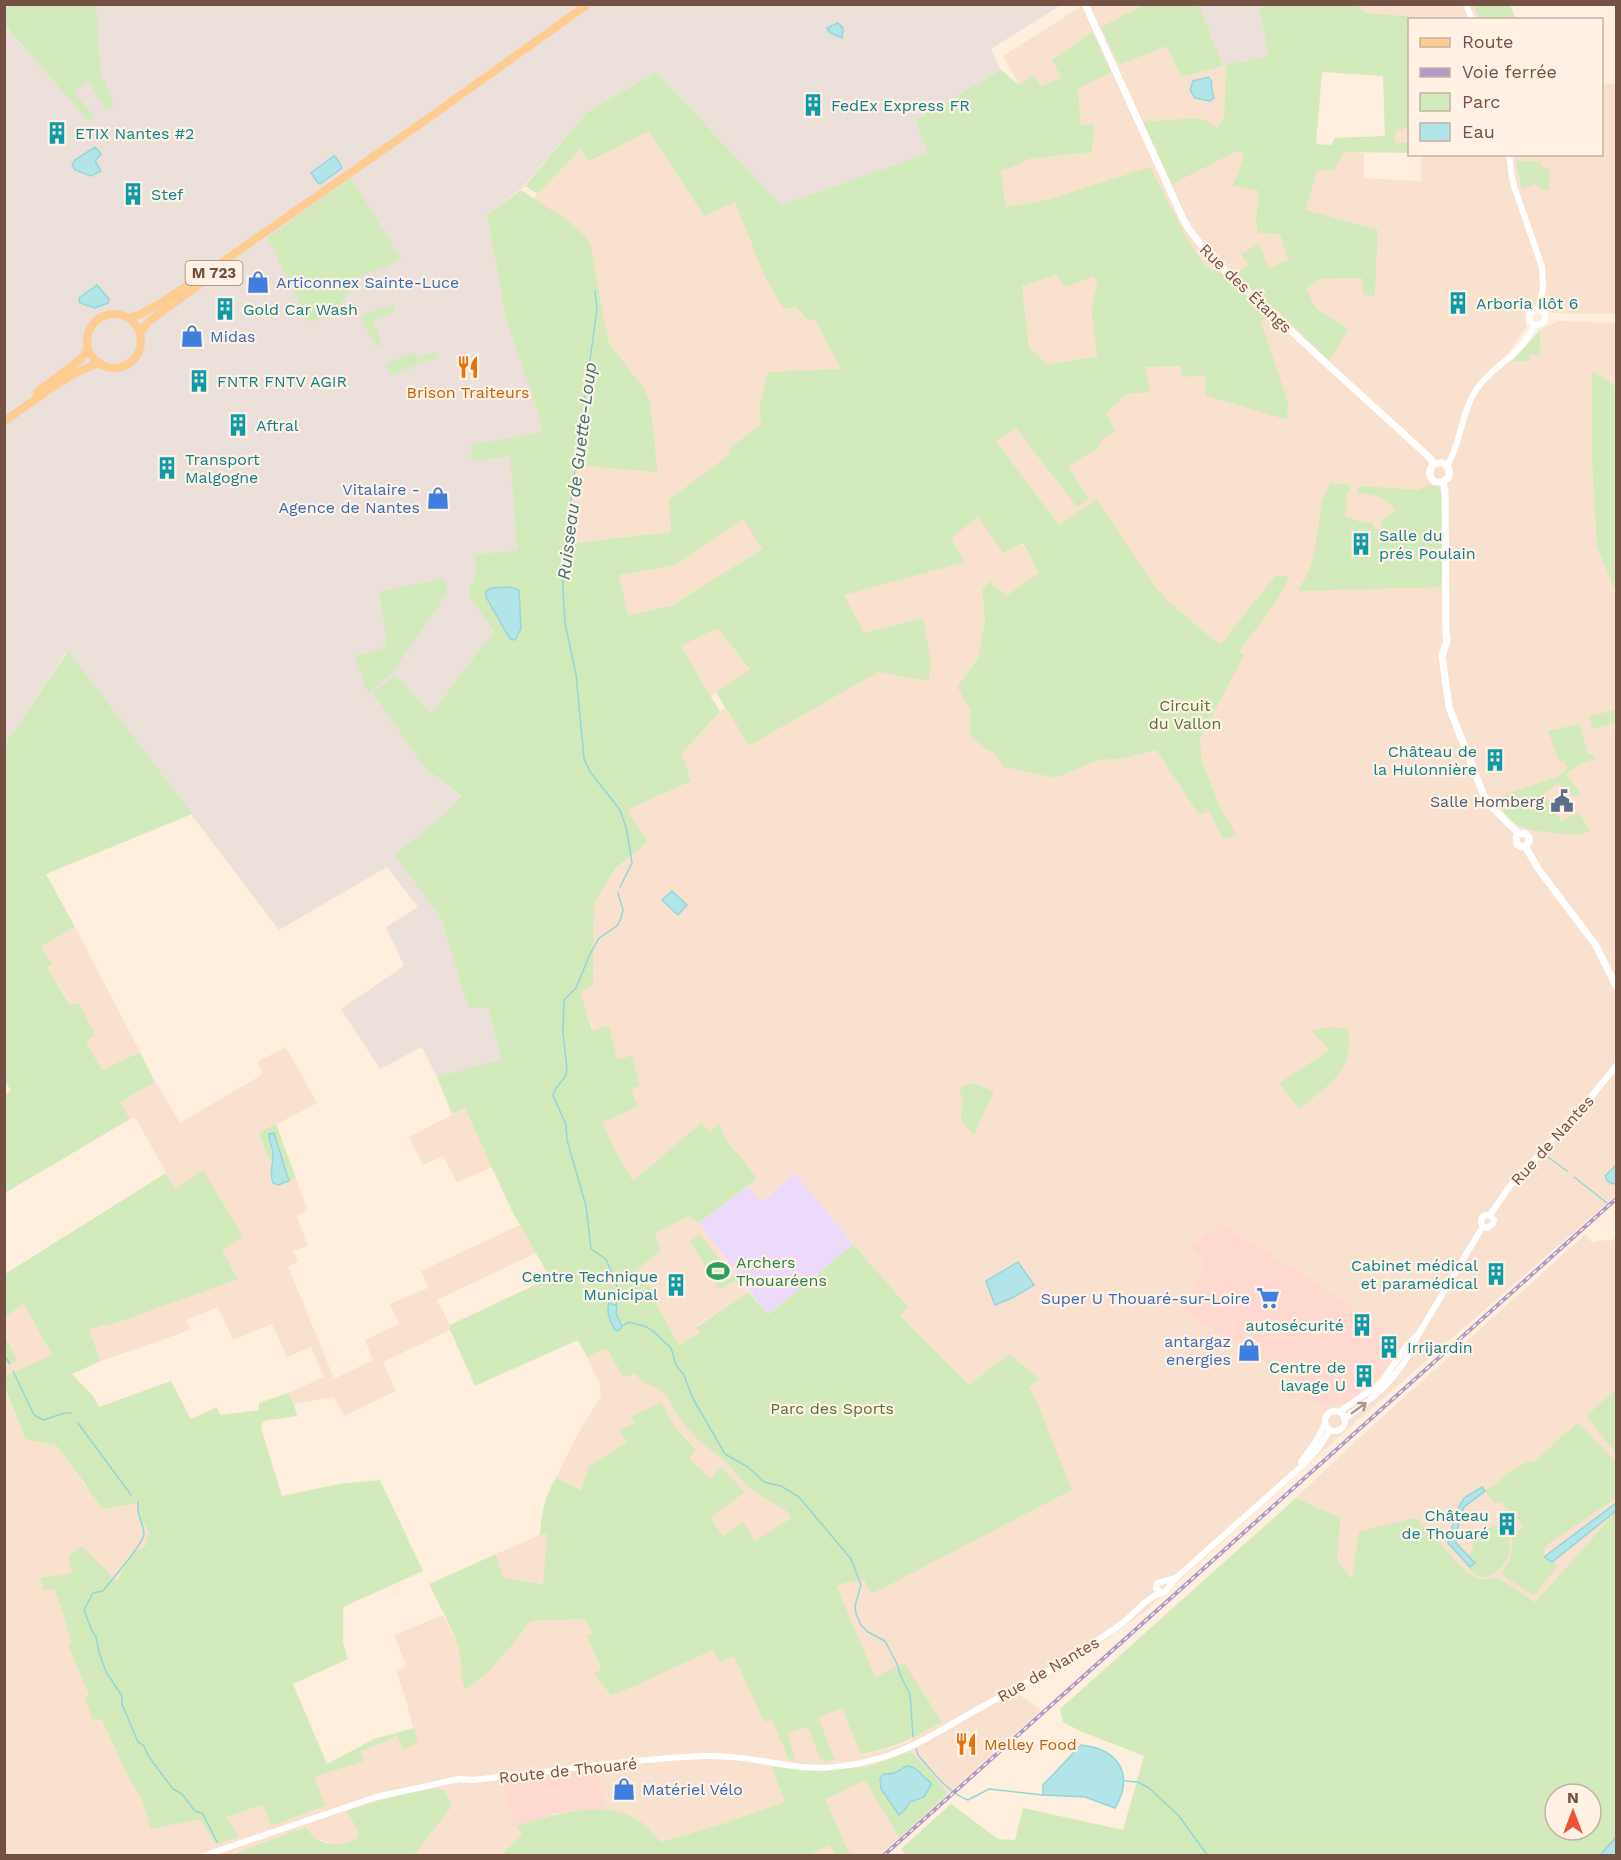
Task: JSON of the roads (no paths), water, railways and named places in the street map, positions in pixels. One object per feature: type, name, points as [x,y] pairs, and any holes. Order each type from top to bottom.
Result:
[{"type":"main road","name":"M 723","points":[[128,318],[159,304],[588,4]]},
{"type":"main road","name":"Rue des Étangs","points":[[1085,4],[1184,221],[1196,238],[1222,267],[1431,459],[1433,465]]},
{"type":"main road","name":"M 723","points":[[140,333],[147,322],[256,243],[290,214]]},
{"type":"main road","points":[[115,314],[128,318],[140,333],[140,348],[132,362],[118,367],[111,368],[100,363],[88,349],[88,333],[91,327],[98,319],[108,315],[115,314]]},
{"type":"main road","points":[[4,419],[67,370],[88,349]]},
{"type":"main road","points":[[4,419],[64,381],[100,363]]},
{"type":"main road","points":[[1440,462],[1447,466],[1449,477],[1443,482],[1435,482],[1430,477],[1433,465],[1440,462]]},
{"type":"main road","points":[[1443,482],[1447,641],[1442,656],[1449,707],[1484,796],[1519,834],[1525,833],[1528,836],[1529,842],[1525,846],[1539,870],[1595,944],[1617,986]]},
{"type":"street","points":[[1509,156],[1515,189],[1542,267],[1543,288],[1538,309]]},
{"type":"street","points":[[1538,309],[1544,314],[1545,320],[1540,325],[1534,325],[1528,317],[1532,311],[1538,309]]},
{"type":"street","points":[[1447,466],[1457,446],[1469,404],[1478,387],[1518,350],[1534,325]]},
{"type":"street","name":"Rue de Nantes","points":[[1418,1335],[1482,1229],[1482,1217],[1490,1215],[1509,1186],[1578,1113],[1617,1066]]},
{"type":"street","points":[[1339,1412],[1344,1419],[1344,1424],[1336,1431],[1328,1427],[1325,1418],[1327,1414],[1333,1411],[1339,1412],[1381,1383],[1408,1344],[1418,1335]]},
{"type":"street","points":[[1344,1419],[1380,1393],[1389,1383],[1414,1347],[1418,1335]]},
{"type":"street","points":[[1166,1584],[1165,1592],[1156,1593],[1157,1583],[1166,1584],[1176,1578],[1290,1474],[1328,1427]]},
{"type":"street","name":"Rue de Nantes","points":[[937,1732],[1046,1672],[1095,1642],[1124,1622],[1156,1593]]},
{"type":"street","name":"Route de Thouaré","points":[[203,1856],[376,1797],[459,1779],[472,1780],[629,1762],[707,1756],[736,1757],[803,1767],[837,1766],[875,1759],[905,1749],[937,1732]]},
{"type":"water","points":[[838,23],[843,28],[842,38],[830,33],[827,28]]},
{"type":"water","points":[[1209,77],[1214,98],[1210,101],[1195,98],[1190,90],[1193,81]]},
{"type":"water","points":[[95,147],[101,154],[95,161],[101,171],[91,176],[75,170],[72,165],[75,160]]},
{"type":"water","points":[[334,156],[342,168],[320,184],[318,183],[311,173]]},
{"type":"water","points":[[97,285],[109,299],[108,303],[95,308],[80,303],[79,298]]},
{"type":"water","points":[[511,587],[519,590],[521,629],[515,640],[510,639],[486,597],[486,591],[491,588]]},
{"type":"water","points":[[672,891],[687,905],[678,915],[662,900]]},
{"type":"water","points":[[274,1133],[289,1181],[278,1185],[273,1183],[271,1176],[273,1154],[269,1134]]},
{"type":"water","points":[[1616,1165],[1616,1183],[1613,1184],[1607,1181],[1605,1176]]},
{"type":"water","points":[[1018,1262],[1034,1285],[995,1305],[986,1281]]},
{"type":"water","points":[[609,1303],[617,1306],[616,1313],[622,1327],[618,1331],[615,1330],[609,1317]]},
{"type":"water","points":[[1482,1487],[1485,1491],[1464,1507],[1456,1534],[1456,1543],[1475,1563],[1470,1567],[1448,1543],[1448,1540],[1458,1508],[1464,1498]]},
{"type":"water","points":[[1616,1503],[1616,1511],[1552,1562],[1544,1557]]},
{"type":"water","points":[[1081,1745],[1105,1752],[1119,1765],[1123,1774],[1123,1784],[1121,1796],[1115,1808],[1085,1797],[1043,1795],[1043,1785]]},
{"type":"water","points":[[908,1766],[917,1770],[931,1785],[924,1797],[910,1802],[899,1815],[881,1789],[880,1778],[884,1774],[895,1773]]},
{"type":"water","points":[[1616,1837],[1616,1855],[1600,1855]]},
{"type":"waterway","name":"Ruisseau de Guette-Loup","points":[[595,291],[597,309],[563,558],[563,591],[565,623],[576,674],[584,759],[591,773],[620,810],[626,827],[632,863],[620,887]]},
{"type":"waterway","name":"Ruisseau de Guette-Loup","points":[[616,1305],[619,1291],[606,1259],[591,1249],[586,1206],[567,1140],[566,1125],[553,1095],[565,1077],[567,1069],[563,1033],[564,1000],[576,988],[599,938],[617,926],[623,910],[618,893]]},
{"type":"waterway","points":[[1545,1155],[1567,1171]]},
{"type":"waterway","points":[[1574,1177],[1607,1203]]},
{"type":"waterway","name":"Ruisseau de Guette-Loup","points":[[622,1326],[629,1322],[647,1327],[671,1348],[676,1365],[684,1375],[692,1397],[725,1454],[748,1467],[764,1482],[781,1486],[799,1497],[851,1559],[861,1585],[855,1606],[856,1614],[861,1625],[868,1632],[885,1641],[897,1664],[910,1694],[913,1737]]},
{"type":"waterway","points":[[4,1355],[10,1364]]},
{"type":"waterway","points":[[13,1371],[34,1415],[43,1420],[71,1413]]},
{"type":"waterway","points":[[78,1423],[131,1495]]},
{"type":"waterway","points":[[138,1502],[138,1512],[144,1530],[142,1539],[133,1554],[103,1591],[93,1593],[84,1610],[96,1637],[106,1672],[122,1696],[122,1704],[138,1742],[143,1745],[149,1757],[173,1789],[182,1794],[195,1811],[203,1814],[217,1842]]},
{"type":"waterway","name":"Ruisseau de Guette-Loup","points":[[916,1749],[918,1755],[941,1781],[953,1792],[968,1800],[989,1789],[1043,1795]]},
{"type":"waterway","name":"Ruisseau de Guette-Loup","points":[[1125,1781],[1138,1782],[1149,1788],[1179,1816],[1208,1856]]},
{"type":"railway","points":[[883,1856],[1616,1199]]},
{"type":"place","name":"FedEx Express FR","points":[[813,105]]},
{"type":"place","name":"ETIX Nantes #2","points":[[57,133]]},
{"type":"place","name":"Stef","points":[[133,194]]},
{"type":"place","name":"Articonnex Sainte-Luce","points":[[258,282]]},
{"type":"place","name":"Arboria Ilôt 6","points":[[1458,303]]},
{"type":"place","name":"Gold Car Wash","points":[[225,309]]},
{"type":"place","name":"Midas","points":[[192,336]]},
{"type":"place","name":"Brison Traiteurs","points":[[468,367]]},
{"type":"place","name":"FNTR FNTV AGIR","points":[[199,381]]},
{"type":"place","name":"Aftral","points":[[238,425]]},
{"type":"place","name":"Transport Malgogne","points":[[167,468]]},
{"type":"place","name":"Vitalaire - Agence de Nantes","points":[[438,498]]},
{"type":"place","name":"Salle du prés Poulain","points":[[1361,544]]},
{"type":"place","name":"Château de la Hulonnière","points":[[1495,760]]},
{"type":"place","name":"Salle Homberg","points":[[1562,801]]},
{"type":"place","name":"Archers Thouaréens","points":[[718,1271]]},
{"type":"place","name":"Cabinet médical et paramédical","points":[[1496,1274]]},
{"type":"place","name":"Centre Technique Municipal","points":[[676,1285]]},
{"type":"place","name":"Super U Thouaré-sur-Loire","points":[[1268,1298]]},
{"type":"place","name":"autosécurité","points":[[1362,1325]]},
{"type":"place","name":"Irrijardin","points":[[1389,1347]]},
{"type":"place","name":"antargaz energies","points":[[1249,1350]]},
{"type":"place","name":"Centre de lavage U","points":[[1364,1376]]},
{"type":"place","name":"Château de Thouaré","points":[[1507,1524]]},
{"type":"place","name":"Melley Food","points":[[966,1744]]},
{"type":"place","name":"Matériel Vélo","points":[[624,1789]]},
{"type":"park label","name":"Circuit du Vallon","points":[[1185,714]]},
{"type":"park label","name":"Parc des Sports","points":[[832,1408]]}]
